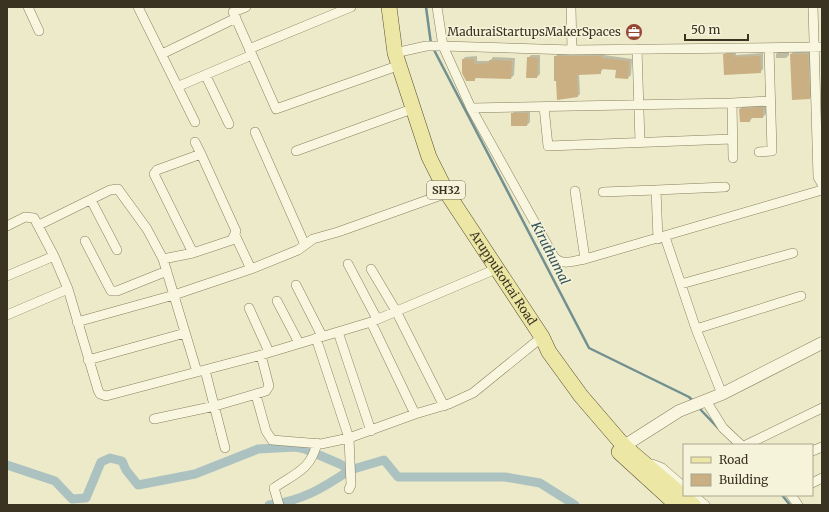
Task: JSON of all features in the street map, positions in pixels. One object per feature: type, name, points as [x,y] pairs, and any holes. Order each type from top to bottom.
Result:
[{"type":"main road","name":"Aruppukottai Road","points":[[389,7],[397,59],[412,109],[428,157],[447,193],[542,337],[549,352],[581,396],[624,446],[645,462],[693,505]]},
{"type":"main road","points":[[549,352],[562,380],[573,397],[616,450],[678,505]]},
{"type":"street","points":[[28,7],[39,31]]},
{"type":"street","points":[[138,7],[195,122]]},
{"type":"street","points":[[246,7],[233,12],[276,109],[426,46],[572,50],[818,47]]},
{"type":"street","points":[[178,86],[206,76],[251,52],[351,7]]},
{"type":"street","points":[[437,7],[440,46],[471,108],[558,262],[564,263],[585,259],[822,190]]},
{"type":"street","points":[[571,7],[572,50]]},
{"type":"street","points":[[813,7],[818,47],[818,177],[822,184]]},
{"type":"street","points":[[162,54],[236,18]]},
{"type":"street","points":[[759,152],[772,151],[769,48]]},
{"type":"street","points":[[637,49],[640,142]]},
{"type":"street","points":[[206,76],[229,124]]},
{"type":"street","points":[[471,108],[638,106],[771,101]]},
{"type":"street","points":[[732,103],[733,158]]},
{"type":"street","points":[[544,107],[548,146],[732,139]]},
{"type":"street","points":[[296,151],[412,109]]},
{"type":"street","points":[[254,132],[305,245]]},
{"type":"street","points":[[195,142],[234,226],[235,235],[251,269]]},
{"type":"street","points":[[193,253],[154,174],[157,170],[201,154]]},
{"type":"street","points":[[603,192],[725,187]]},
{"type":"street","points":[[39,225],[110,190],[120,190],[147,229],[163,258],[185,333],[214,406],[225,448]]},
{"type":"street","points":[[656,190],[661,238],[681,284],[696,329],[722,394]]},
{"type":"street","points":[[575,191],[585,259]]},
{"type":"street","points":[[77,322],[174,294],[251,269],[298,250],[313,239],[338,232],[447,193]]},
{"type":"street","points":[[91,200],[117,250]]},
{"type":"street","points":[[7,226],[31,216],[37,220],[68,290],[98,390],[100,394],[106,396],[265,354],[338,332],[374,320],[496,269]]},
{"type":"street","points":[[163,258],[193,253],[232,240],[235,235]]},
{"type":"street","points":[[85,241],[111,291],[117,291],[167,271]]},
{"type":"street","points":[[681,284],[793,253]]},
{"type":"street","points":[[7,276],[54,256]]},
{"type":"street","points":[[348,264],[415,414]]},
{"type":"street","points":[[371,269],[396,311],[444,406]]},
{"type":"street","points":[[296,285],[319,337],[349,438],[351,485],[349,490]]},
{"type":"street","points":[[7,315],[68,290]]},
{"type":"street","points":[[696,329],[801,296]]},
{"type":"street","points":[[277,301],[298,343]]},
{"type":"street","points":[[154,419],[256,396],[268,389],[265,354],[249,308]]},
{"type":"street","points":[[338,332],[371,431]]},
{"type":"street","points":[[88,360],[185,333]]},
{"type":"street","points":[[256,396],[266,431],[272,440],[316,447],[371,431],[415,414],[444,406],[473,394],[542,337]]},
{"type":"street","points":[[624,446],[678,412],[722,394],[822,343]]},
{"type":"street","points":[[706,401],[723,428],[740,444]]},
{"type":"street","points":[[748,444],[822,408]]},
{"type":"street","points":[[278,501],[274,488],[299,472],[311,461],[316,447]]},
{"type":"street","points":[[645,462],[662,468],[683,486]]},
{"type":"street","points":[[813,483],[822,478]]},
{"type":"street","points":[[694,496],[705,505]]},
{"type":"street","points":[[792,496],[798,505]]},
{"type":"building","points":[[723,54],[734,54],[734,57],[760,56],[761,73],[724,75]]},
{"type":"building","points":[[790,54],[808,54],[810,99],[792,100]]},
{"type":"building","points":[[554,56],[602,56],[602,58],[629,61],[628,79],[615,78],[616,70],[601,69],[601,74],[577,75],[578,97],[557,100],[556,81],[554,81]]},
{"type":"building","points":[[527,57],[538,58],[537,78],[526,78]]},
{"type":"building","points":[[462,59],[474,59],[474,64],[489,63],[489,60],[512,61],[511,79],[475,78],[475,81],[466,81],[462,73]]},
{"type":"building","points":[[763,107],[763,118],[750,118],[750,122],[740,122],[739,109]]},
{"type":"building","points":[[511,113],[528,113],[527,126],[511,126]]},
{"type":"waterway","name":"Kiruthumal","points":[[426,7],[431,44]]},
{"type":"waterway","name":"Kiruthumal","points":[[433,48],[589,348],[689,397],[693,401]]},
{"type":"waterway","name":"Kiruthumal","points":[[699,408],[719,429]]},
{"type":"waterway","points":[[7,465],[55,481],[72,499],[86,498],[101,462],[110,458],[122,461],[126,470],[138,485],[195,474],[258,449],[296,447],[305,449],[340,464],[350,470],[384,460],[398,477],[505,477],[540,483],[575,505]]},
{"type":"waterway","points":[[269,505],[292,500],[312,493],[350,470]]},
{"type":"waterway","name":"Kiruthumal","points":[[783,496],[790,505]]},
{"type":"place","name":"MaduraiStartupsMakerSpaces","points":[[634,32]]}]
